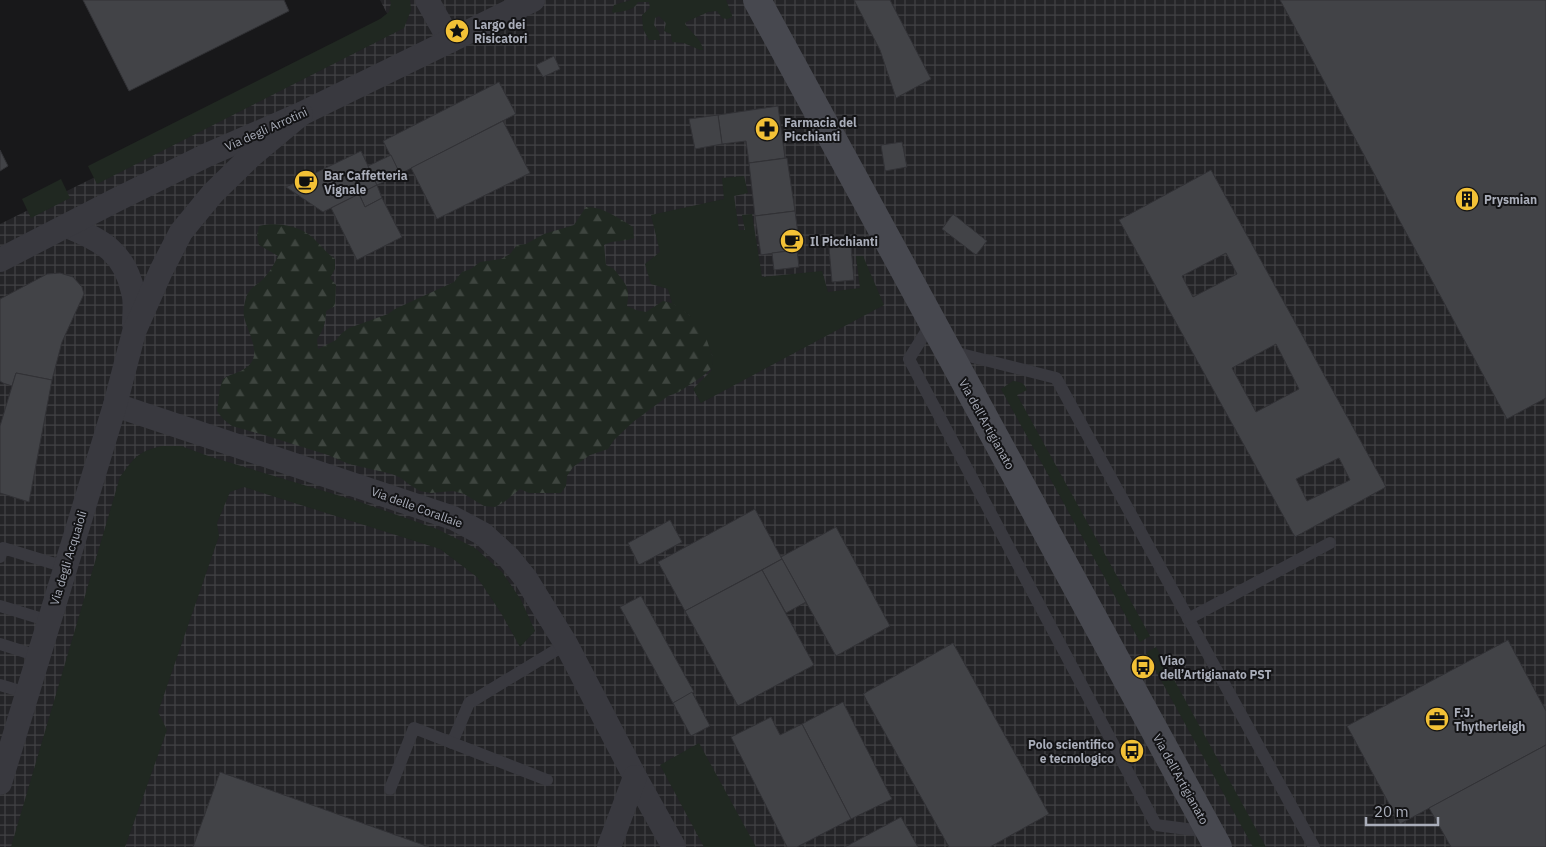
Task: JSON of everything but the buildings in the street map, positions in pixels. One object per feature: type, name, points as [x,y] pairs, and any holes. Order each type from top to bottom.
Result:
[{"type":"street","points":[[427,0],[450,41]]},
{"type":"street","name":"Via degli Arrotini","points":[[0,260],[208,155],[301,114],[534,0]]},
{"type":"street","name":"Via dell'Artigianato","points":[[757,0],[1214,839]]},
{"type":"street","name":"Via degli Acquaioli","points":[[0,783],[115,405],[134,332],[161,271],[180,232],[213,193],[252,155],[301,114]]},
{"type":"street","name":"Via degli Acquaioli","points":[[67,226],[95,238],[114,252],[125,270],[134,293],[134,332]]},
{"type":"street","name":"Via delle Corallaie","points":[[115,405],[453,518],[483,534],[509,558],[526,579],[566,644],[635,777],[674,847]]},
{"type":"street","points":[[609,847],[635,777]]},
{"type":"lane","points":[[932,322],[909,359],[1156,825],[1214,839]]},
{"type":"lane","points":[[947,350],[1056,378],[1314,847]]},
{"type":"lane","points":[[1188,619],[1330,543]]},
{"type":"lane","points":[[0,557],[3,548],[65,568]]},
{"type":"lane","points":[[0,606],[49,621]]},
{"type":"lane","points":[[0,644],[38,656]]},
{"type":"lane","points":[[452,743],[469,702],[566,644]]},
{"type":"lane","points":[[0,685],[27,693]]},
{"type":"lane","points":[[390,789],[414,728],[547,780]]},
{"type":"shaded area","points":[[380,0],[1546,0],[1546,847],[0,847],[0,224],[395,29]]},
{"type":"green space","points":[[390,0],[410,0],[411,10],[404,28],[97,184],[88,166],[380,19],[389,12]]},
{"type":"green space","points":[[631,0],[726,0],[732,17],[722,18],[717,11],[708,12],[686,22],[685,24],[700,42],[703,50],[700,50],[684,43],[672,42],[671,34],[664,31],[666,23],[659,16],[655,18],[654,25],[659,32],[660,40],[649,40],[643,29],[642,15],[650,8],[649,2],[638,2],[631,9],[613,13],[614,5]]},
{"type":"green space","points":[[744,176],[748,193],[734,196],[739,230],[745,230],[742,215],[752,214],[762,277],[822,271],[828,292],[860,288],[856,256],[863,256],[884,305],[701,403],[693,389],[711,371],[713,358],[710,349],[689,315],[672,303],[668,289],[651,284],[645,264],[660,252],[651,215],[724,199],[722,178]]},
{"type":"green space","points":[[61,179],[70,198],[31,218],[22,199]]},
{"type":"green space","points":[[586,207],[605,211],[633,227],[634,238],[604,245],[606,265],[615,270],[627,288],[627,306],[646,312],[663,301],[672,303],[689,315],[703,329],[713,358],[712,368],[704,375],[679,392],[668,396],[633,422],[614,440],[608,449],[590,455],[573,467],[567,476],[566,486],[561,493],[529,493],[520,489],[495,507],[484,506],[464,494],[453,491],[431,493],[420,491],[392,474],[349,464],[328,455],[232,426],[217,411],[223,379],[244,369],[252,362],[254,356],[253,343],[244,317],[246,298],[250,290],[264,279],[278,256],[259,245],[257,235],[259,226],[272,224],[286,225],[300,230],[312,237],[335,259],[335,269],[330,278],[336,285],[335,306],[326,311],[324,326],[317,339],[318,349],[336,340],[349,328],[388,314],[454,282],[462,272],[471,269],[480,262],[501,259],[510,254],[517,245],[526,244],[544,234],[574,225]]},
{"type":"green space","points":[[1013,381],[1025,385],[1027,390],[1017,395],[1150,636],[1140,642],[1001,389]]},
{"type":"green space","points":[[162,446],[181,446],[211,457],[357,501],[437,529],[475,548],[502,572],[521,600],[535,631],[520,647],[501,613],[477,577],[440,549],[244,487],[230,492],[217,523],[219,536],[158,712],[167,730],[125,847],[11,847],[120,477],[137,456]]},
{"type":"green space","points":[[1156,647],[1266,847],[1253,847],[1146,653]]},
{"type":"green space","points":[[699,743],[756,847],[704,847],[660,765]]},
{"type":"place","name":"Largo dei Risicatori","points":[[457,31]]},
{"type":"place","name":"Farmacia del Picchianti","points":[[767,129]]},
{"type":"place","name":"Bar Caffetteria Vignale","points":[[306,182]]},
{"type":"place","name":"Prysmian","points":[[1467,199]]},
{"type":"place","name":"Il Picchianti","points":[[792,241]]},
{"type":"place","name":"Viao dell’Artigianato PST","points":[[1143,667]]},
{"type":"place","name":"F.J. Thytherleigh","points":[[1437,719]]},
{"type":"place","name":"Polo scientifico e tecnologico","points":[[1132,751]]}]
